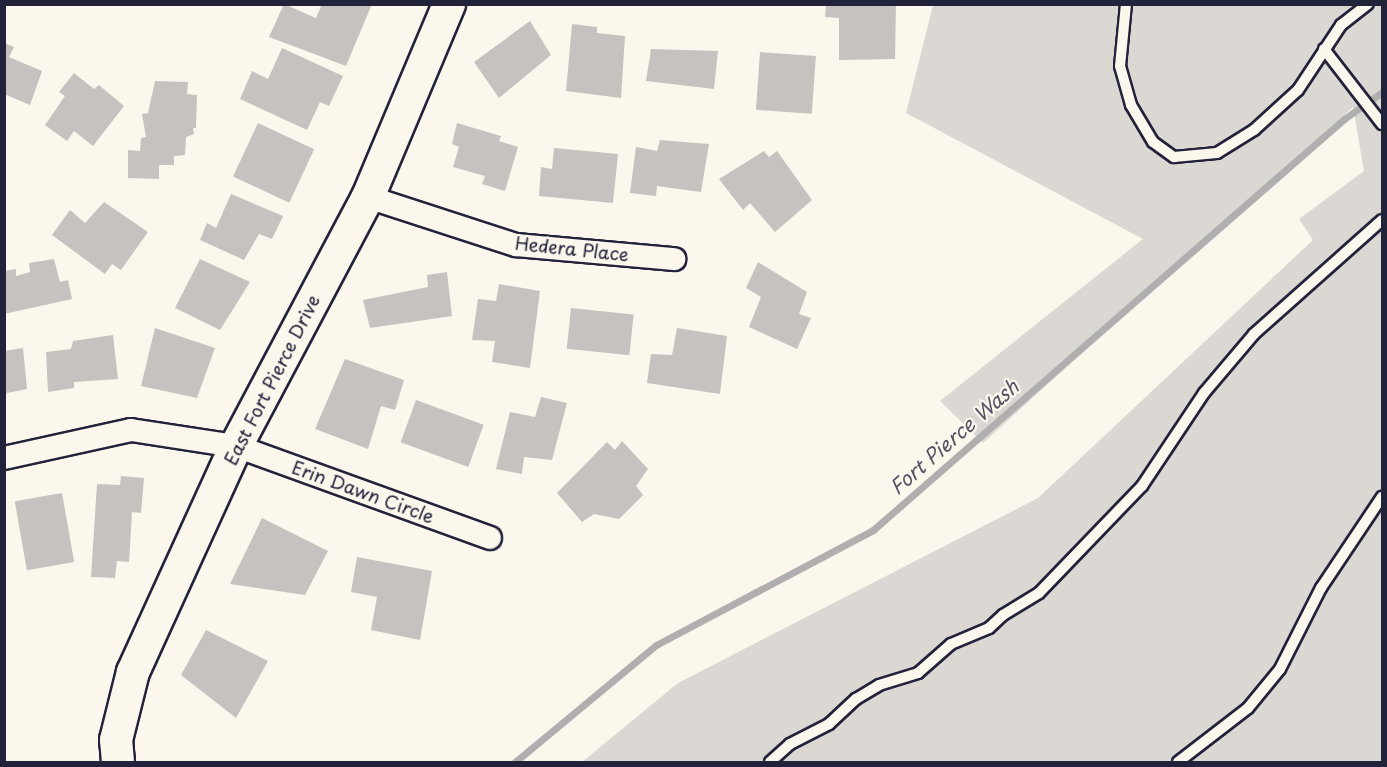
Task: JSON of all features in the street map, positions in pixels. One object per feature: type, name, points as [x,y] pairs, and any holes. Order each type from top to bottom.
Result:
[{"type":"street","name":"East Fort Pierce Drive","points":[[118,762],[116,740],[133,672],[236,446],[368,197],[449,4]]},
{"type":"street","name":"Hedera Place","points":[[368,197],[516,245],[674,259]]},
{"type":"street","name":"Erin Dawn Circle","points":[[4,458],[131,430],[236,446],[490,538]]},
{"type":"lane","points":[[1126,4],[1120,66],[1131,105],[1153,141],[1174,157],[1217,153],[1254,130],[1298,90],[1341,25],[1368,4]]},
{"type":"lane","points":[[1324,49],[1383,124]]},
{"type":"lane","points":[[770,762],[790,744],[829,724],[856,699],[879,685],[918,673],[951,644],[989,628],[1003,615],[1039,593],[1142,486],[1204,393],[1254,334],[1383,220]]},
{"type":"lane","points":[[1178,762],[1248,708],[1280,669],[1321,588],[1383,497]]},
{"type":"shaded area","points":[[933,5],[1382,5],[1382,762],[582,762],[678,683],[1038,498],[1313,240],[1299,219],[1364,171],[1353,107],[983,443],[940,401],[1143,239],[906,113]]},
{"type":"building","points":[[284,4],[316,18],[322,4],[372,4],[346,66],[269,37]]},
{"type":"building","points":[[826,4],[896,4],[895,59],[839,60],[839,18],[825,17]]},
{"type":"building","points":[[530,21],[551,55],[499,98],[474,62]]},
{"type":"building","points":[[572,24],[597,27],[597,33],[625,36],[621,98],[566,91]]},
{"type":"building","points":[[4,43],[14,47],[9,57],[42,71],[30,105],[4,94]]},
{"type":"building","points":[[282,48],[343,76],[329,106],[320,102],[307,130],[240,99],[252,71],[268,79]]},
{"type":"building","points":[[651,49],[718,51],[714,89],[646,81]]},
{"type":"building","points":[[760,52],[816,56],[812,114],[756,110]]},
{"type":"building","points":[[74,73],[94,89],[99,85],[124,106],[93,146],[74,131],[67,141],[45,125],[65,96],[59,92]]},
{"type":"building","points":[[155,81],[188,82],[187,94],[197,95],[196,128],[193,128],[194,134],[186,137],[185,155],[174,156],[174,165],[159,165],[159,179],[128,178],[128,150],[140,151],[141,138],[146,137],[142,114],[148,113]]},
{"type":"building","points":[[258,123],[314,149],[289,203],[233,176]]},
{"type":"building","points":[[457,123],[501,136],[499,141],[518,147],[505,191],[482,184],[485,176],[453,167],[459,147],[452,144]]},
{"type":"building","points":[[660,140],[709,144],[701,192],[657,186],[656,196],[630,193],[636,147],[657,151]]},
{"type":"building","points":[[554,148],[618,154],[613,203],[539,196],[541,167],[552,169]]},
{"type":"building","points":[[764,151],[769,157],[777,151],[812,200],[775,232],[750,203],[743,210],[719,179]]},
{"type":"building","points":[[231,194],[283,216],[272,239],[259,234],[244,260],[200,240],[207,223],[216,228]]},
{"type":"building","points":[[104,202],[148,232],[121,270],[112,264],[105,274],[52,235],[70,210],[85,223]]},
{"type":"building","points":[[54,259],[60,282],[68,280],[72,299],[4,314],[4,271],[16,269],[16,276],[30,272],[29,263]]},
{"type":"building","points":[[200,259],[250,282],[220,330],[175,308]]},
{"type":"building","points":[[758,262],[807,292],[799,314],[811,318],[797,349],[749,327],[761,297],[746,288]]},
{"type":"building","points":[[447,272],[452,316],[370,328],[363,300],[428,287],[427,275]]},
{"type":"building","points":[[499,284],[540,291],[530,368],[492,362],[495,341],[472,340],[478,299],[496,301]]},
{"type":"building","points":[[571,308],[634,315],[629,355],[567,349]]},
{"type":"building","points":[[155,328],[215,348],[197,398],[141,386]]},
{"type":"building","points":[[677,328],[727,336],[720,394],[647,383],[651,354],[672,355]]},
{"type":"building","points":[[113,335],[118,379],[74,382],[74,388],[48,392],[46,352],[71,349],[73,341]]},
{"type":"building","points":[[23,348],[27,389],[7,393],[4,401],[4,351]]},
{"type":"building","points":[[345,359],[404,380],[395,410],[381,406],[368,449],[315,429]]},
{"type":"building","points":[[541,397],[567,403],[552,460],[524,457],[522,474],[496,469],[510,412],[535,417]]},
{"type":"building","points":[[416,400],[484,425],[468,467],[401,442]]},
{"type":"building","points":[[622,441],[648,469],[636,486],[643,495],[619,519],[594,514],[582,522],[557,493],[607,442],[615,450]]},
{"type":"building","points":[[121,476],[144,478],[141,513],[132,512],[129,562],[117,561],[115,578],[91,577],[97,484],[120,485]]},
{"type":"building","points":[[62,493],[74,562],[27,570],[15,501]]},
{"type":"building","points":[[262,518],[328,551],[305,595],[230,584]]},
{"type":"building","points":[[357,557],[432,571],[420,640],[371,630],[377,597],[351,592]]},
{"type":"building","points":[[206,630],[268,661],[236,718],[181,675]]},
{"type":"waterway","name":"Fort Pierce Wash","points":[[515,762],[656,645],[873,530],[1344,119],[1382,92]]}]
